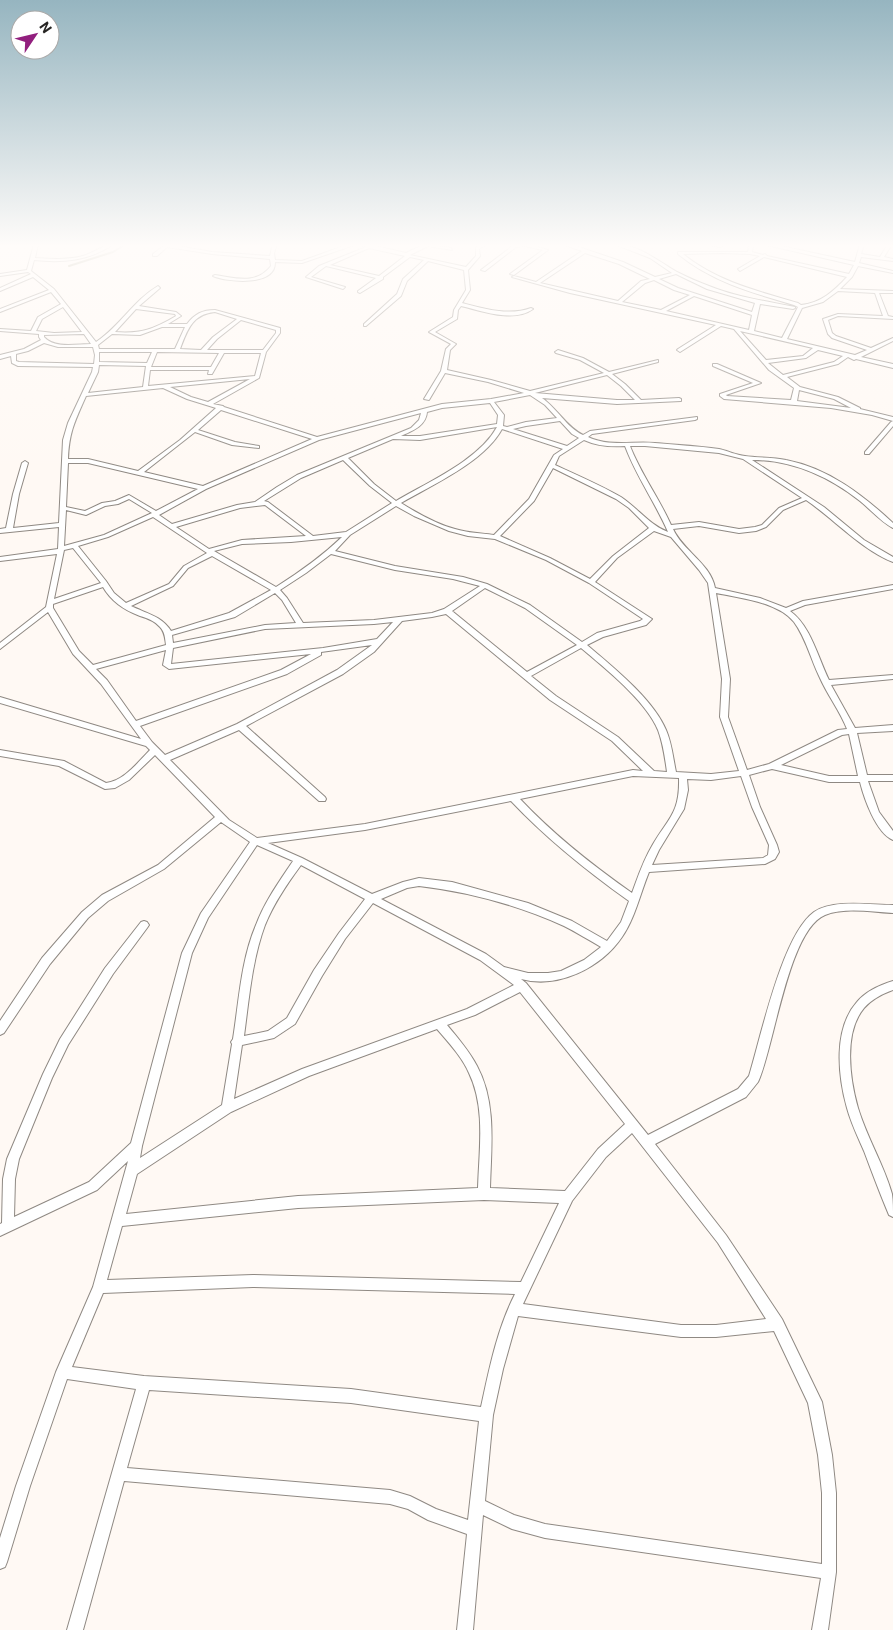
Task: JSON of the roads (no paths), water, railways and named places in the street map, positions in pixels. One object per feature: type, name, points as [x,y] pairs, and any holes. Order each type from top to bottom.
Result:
[{"type":"street","points":[[33,332],[39,320]]},
{"type":"street","points":[[76,320],[96,347],[97,365],[67,432],[61,550],[50,605],[76,652],[136,724],[152,747],[221,817],[255,841],[299,860],[483,957],[503,970],[522,986],[634,1124],[722,1239],[777,1324],[814,1402],[825,1455],[829,1493],[829,1572],[820,1630]]},
{"type":"street","points":[[96,347],[123,320]]},
{"type":"street","points":[[112,333],[140,335],[162,326],[170,320]]},
{"type":"street","points":[[177,351],[187,325],[191,320]]},
{"type":"street","points":[[203,351],[214,338],[238,320]]},
{"type":"street","points":[[209,404],[256,377],[264,352],[278,333],[278,329],[248,320]]},
{"type":"street","points":[[366,325],[371,320]]},
{"type":"street","points":[[427,399],[444,371],[447,352],[454,342],[431,332],[451,320]]},
{"type":"street","points":[[698,320],[893,366]]},
{"type":"street","points":[[751,332],[753,320]]},
{"type":"street","points":[[784,340],[793,320]]},
{"type":"street","points":[[825,320],[830,334],[834,337],[870,349]]},
{"type":"street","points":[[162,326],[187,325]]},
{"type":"street","points":[[680,350],[720,325]]},
{"type":"street","points":[[736,329],[764,362],[798,388],[836,398],[863,412]]},
{"type":"street","points":[[0,330],[42,333],[86,333]]},
{"type":"street","points":[[42,333],[43,341]]},
{"type":"street","points":[[854,358],[893,339]]},
{"type":"street","points":[[0,357],[26,350],[43,341],[64,346],[155,351],[264,352]]},
{"type":"street","points":[[764,362],[804,357],[817,348]]},
{"type":"street","points":[[145,388],[148,367],[155,351]]},
{"type":"street","points":[[204,381],[223,351]]},
{"type":"street","points":[[558,352],[576,356],[607,372],[640,402]]},
{"type":"street","points":[[13,354],[14,362],[18,364],[212,370]]},
{"type":"street","points":[[782,376],[836,363],[846,356]]},
{"type":"street","points":[[0,559],[61,550],[113,534],[204,488],[317,440],[452,405],[534,394],[607,372],[656,361]]},
{"type":"street","points":[[715,365],[758,383],[723,394],[726,398],[794,401],[863,412],[893,421],[867,453]]},
{"type":"street","points":[[444,371],[489,380],[534,394],[593,401],[640,402],[679,400]]},
{"type":"street","points":[[84,395],[256,377]]},
{"type":"street","points":[[164,386],[180,395],[317,440]]},
{"type":"street","points":[[794,401],[798,388]]},
{"type":"street","points":[[534,394],[582,438],[606,444],[645,444],[719,451],[745,458],[822,508],[862,541],[893,560]]},
{"type":"street","points":[[491,400],[501,415],[503,427]]},
{"type":"street","points":[[139,473],[221,407]]},
{"type":"street","points":[[258,503],[289,480],[413,429],[421,422],[424,417],[424,411]]},
{"type":"street","points":[[496,537],[532,500],[550,464],[557,455],[590,433],[605,429],[694,418]]},
{"type":"street","points":[[394,438],[420,438],[560,419]]},
{"type":"street","points":[[503,427],[567,448]]},
{"type":"street","points":[[169,634],[232,614],[304,572],[330,552],[348,534],[475,457],[503,427]]},
{"type":"street","points":[[194,430],[234,444],[257,447]]},
{"type":"street","points":[[627,444],[673,536],[702,570],[712,590],[726,679],[724,717],[774,852],[772,857],[765,860],[646,869]]},
{"type":"street","points":[[745,458],[762,456],[781,458],[807,467],[866,501],[893,526]]},
{"type":"street","points":[[344,458],[372,485],[397,504],[430,522],[468,534],[496,537],[548,559],[591,582],[648,619],[643,623],[607,632],[526,676]]},
{"type":"street","points":[[66,461],[88,461],[204,488]]},
{"type":"street","points":[[9,530],[25,462]]},
{"type":"street","points":[[550,464],[618,498],[631,507],[653,528],[673,536]]},
{"type":"street","points":[[64,508],[86,513],[104,504],[131,498],[210,552],[276,589],[286,598],[300,624]]},
{"type":"street","points":[[669,527],[699,524],[739,531],[756,529],[764,526],[781,509],[806,498]]},
{"type":"street","points":[[172,526],[240,506],[266,503],[312,538]]},
{"type":"street","points":[[0,531],[62,525]]},
{"type":"street","points":[[591,582],[615,557],[653,528]]},
{"type":"street","points":[[125,606],[171,585],[186,567],[210,552],[242,542],[348,534]]},
{"type":"street","points":[[74,546],[114,598],[125,606],[163,624],[169,634],[171,646],[167,665],[170,667],[323,650],[380,641]]},
{"type":"street","points":[[330,552],[403,570],[447,576],[485,585],[520,603],[582,645],[618,678],[655,718],[660,726],[672,776]]},
{"type":"street","points":[[0,647],[50,605],[105,584]]},
{"type":"street","points":[[91,668],[171,646],[265,627],[399,620],[448,611],[465,601],[485,585]]},
{"type":"street","points":[[785,611],[803,602],[893,587]]},
{"type":"street","points":[[712,590],[745,597],[785,611],[797,622],[826,683],[853,731],[862,777],[876,815],[893,837]]},
{"type":"street","points":[[448,611],[553,698],[614,739],[651,773]]},
{"type":"street","points":[[164,759],[240,726],[340,672],[371,650],[399,620]]},
{"type":"street","points":[[136,724],[284,672],[323,650]]},
{"type":"street","points":[[826,683],[893,677]]},
{"type":"street","points":[[0,700],[68,719],[152,747]]},
{"type":"street","points":[[240,726],[322,798]]},
{"type":"street","points":[[0,1562],[23,1486],[63,1372],[99,1287],[132,1170],[136,1146],[186,953],[204,916],[255,841],[365,827],[634,773],[711,777],[745,773],[772,766],[841,732],[893,728]]},
{"type":"street","points":[[0,753],[61,764],[110,787],[120,784],[152,747]]},
{"type":"street","points":[[772,766],[816,778],[893,778]]},
{"type":"street","points":[[503,970],[535,978],[560,975],[589,962],[609,947],[622,930],[654,849],[681,809],[685,795],[683,777]]},
{"type":"street","points":[[513,797],[532,819],[569,852],[634,900]]},
{"type":"street","points":[[0,1030],[46,961],[84,914],[105,898],[162,867],[221,817]]},
{"type":"street","points":[[227,1108],[250,963],[260,926],[273,898],[299,860]]},
{"type":"street","points":[[236,1042],[270,1035],[291,1020],[342,936],[372,898],[419,882],[452,886],[524,906],[552,916],[609,947]]},
{"type":"street","points":[[647,1142],[742,1093],[754,1079],[786,965],[810,921],[818,914],[833,909],[893,909]]},
{"type":"street","points":[[4,1228],[13,1159],[47,1077],[64,1042],[109,971],[144,925]]},
{"type":"street","points":[[893,985],[882,988],[864,1000],[847,1030],[845,1051],[853,1109],[893,1211]]},
{"type":"street","points":[[132,1170],[227,1108],[306,1072],[471,1012],[522,986]]},
{"type":"street","points":[[439,1023],[465,1057],[479,1084],[484,1115],[484,1194]]},
{"type":"street","points":[[466,1630],[486,1415],[496,1369],[514,1309],[568,1198],[602,1153],[634,1124]]},
{"type":"street","points":[[4,1228],[93,1186],[136,1146]]},
{"type":"street","points":[[117,1221],[298,1202],[484,1194],[568,1198]]},
{"type":"street","points":[[99,1287],[254,1281],[523,1288]]},
{"type":"street","points":[[514,1309],[681,1331],[716,1331],[777,1324]]},
{"type":"street","points":[[63,1372],[144,1383],[351,1396],[486,1415]]},
{"type":"street","points":[[74,1630],[144,1383]]},
{"type":"street","points":[[119,1474],[390,1497],[410,1503],[433,1515],[475,1530]]},
{"type":"street","points":[[478,1505],[512,1522],[545,1531],[829,1572]]}]
